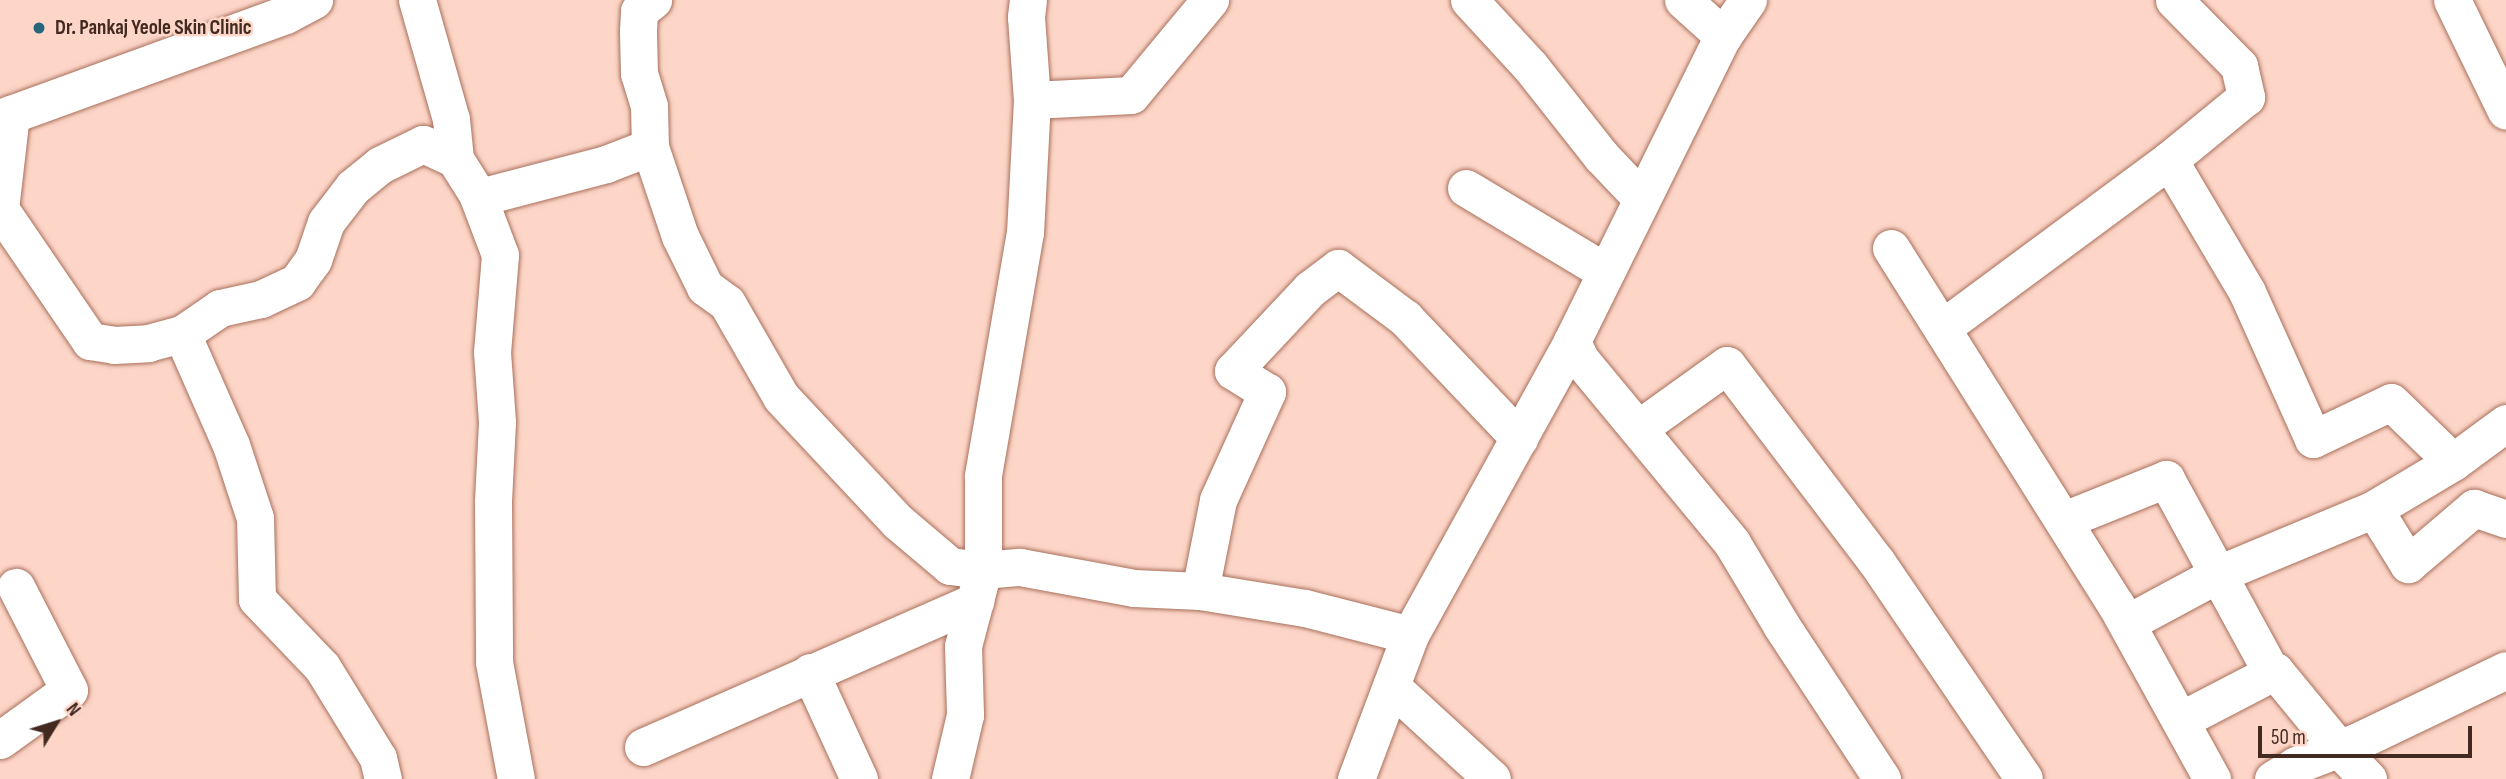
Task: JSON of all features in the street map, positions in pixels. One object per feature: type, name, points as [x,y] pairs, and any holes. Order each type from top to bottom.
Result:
[{"type":"main road","points":[[6,116],[286,15],[314,0]]},
{"type":"street","points":[[417,0],[451,119],[456,159],[477,194],[500,255],[492,352],[497,422],[493,502],[494,662],[516,779]]},
{"type":"street","points":[[653,0],[639,11],[638,31],[639,73],[649,106],[650,147],[680,236],[705,288],[727,303],[781,397],[898,522],[950,566],[979,586]]},
{"type":"street","points":[[950,779],[965,715],[963,646],[979,586],[983,476],[1026,232],[1032,100],[1026,18],[1028,0]]},
{"type":"street","points":[[1032,100],[1131,95],[1210,0]]},
{"type":"street","points":[[1469,0],[1530,66],[1601,156],[1642,199]]},
{"type":"street","points":[[1683,0],[1723,36]]},
{"type":"street","points":[[1356,779],[1409,635],[1572,341],[1723,36],[1748,0]]},
{"type":"street","points":[[1942,328],[2169,160],[2246,97],[2239,66],[2174,0]]},
{"type":"street","points":[[2452,0],[2506,111]]},
{"type":"street","points":[[6,116],[0,209],[90,341],[114,345],[148,343],[182,334],[220,308],[261,299],[297,282],[313,260],[326,222],[353,187],[380,165],[423,144],[456,159]]},
{"type":"street","points":[[477,194],[484,195],[606,164],[650,147]]},
{"type":"street","points":[[2169,160],[2247,292],[2314,439],[2391,402],[2453,462]]},
{"type":"street","points":[[1466,188],[1606,272]]},
{"type":"street","points":[[1891,248],[2127,623],[2212,779]]},
{"type":"street","points":[[1200,591],[1217,500],[1267,392],[1233,371],[1310,289],[1338,268],[1405,318],[1519,438]]},
{"type":"street","points":[[182,334],[230,445],[255,518],[257,599],[322,667],[378,758],[383,779]]},
{"type":"street","points":[[1572,341],[1580,359],[1732,543],[1781,625],[1882,779]]},
{"type":"street","points":[[1639,428],[1727,365],[1875,561],[2024,779]]},
{"type":"street","points":[[2127,623],[2218,574],[2374,509],[2453,462],[2506,423]]},
{"type":"street","points":[[2064,520],[2166,479],[2269,668],[2276,671],[2339,749],[2368,779]]},
{"type":"street","points":[[2374,509],[2408,564],[2474,508],[2506,519]]},
{"type":"street","points":[[643,747],[810,672],[1020,567],[1134,588],[1200,591],[1305,608],[1409,635]]},
{"type":"street","points":[[0,740],[69,690],[16,587]]},
{"type":"street","points":[[2273,779],[2296,765],[2339,749],[2506,670]]},
{"type":"street","points":[[2181,720],[2276,671]]},
{"type":"street","points":[[810,672],[859,779]]},
{"type":"street","points":[[1391,686],[1492,779]]},
{"type":"place","name":"Dr. Pankaj Yeole Skin Clinic","points":[[39,28]]}]
